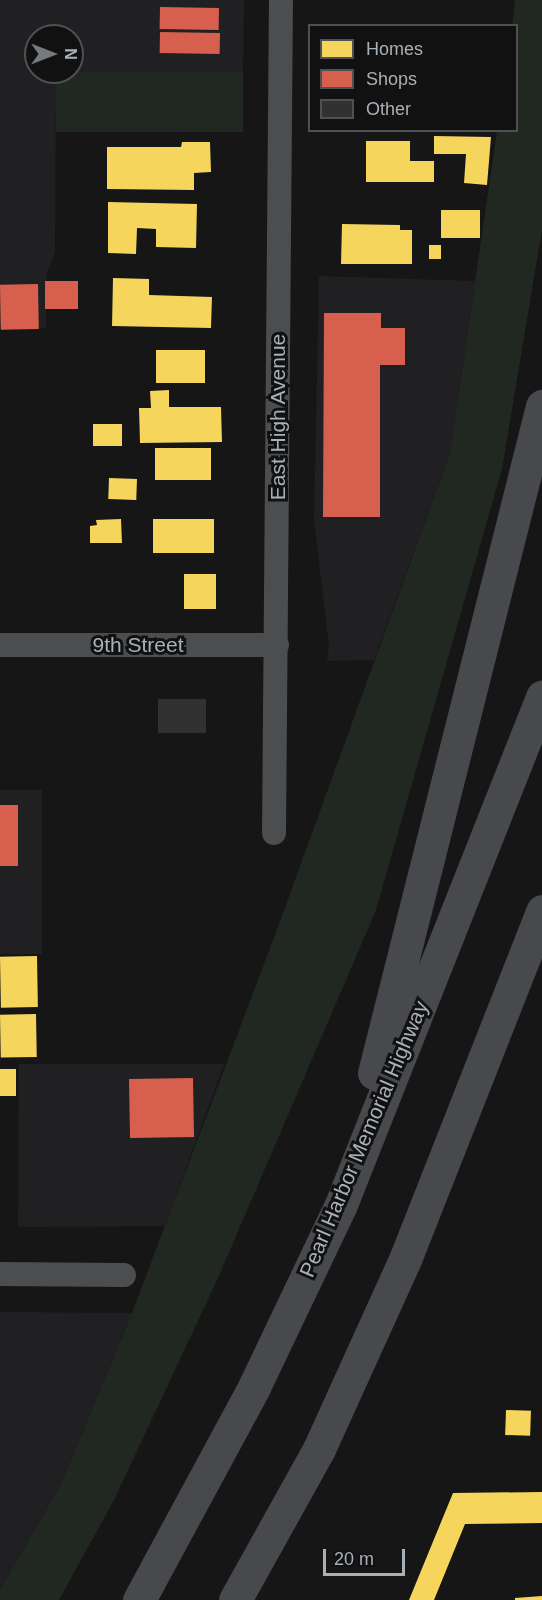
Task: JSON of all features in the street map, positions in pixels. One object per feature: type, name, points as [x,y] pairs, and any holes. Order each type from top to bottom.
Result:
[{"type":"highway","points":[[340,1207],[542,406]]},
{"type":"highway","name":"Pearl Harbor Memorial Highway","points":[[140,1600],[254,1387],[340,1207],[542,697]]},
{"type":"highway","points":[[235,1600],[319,1449],[406,1257],[542,912]]},
{"type":"street","name":"East High Avenue","points":[[274,833],[281,0]]},
{"type":"street","name":"9th Street","points":[[0,645],[277,645]]},
{"type":"street","points":[[0,1274],[124,1275]]},
{"type":"shaded area","points":[[0,0],[244,0],[243,72],[84,72],[84,24],[24,24],[24,84],[56,84],[55,252],[46,276],[46,328],[0,327]]},
{"type":"shaded area","points":[[515,0],[542,0],[542,230],[502,469],[376,910],[218,1278],[114,1500],[59,1600],[0,1600],[0,1590],[61,1484],[132,1313],[275,935],[450,453],[497,132],[518,132],[518,24],[512,24]]},
{"type":"shaded area","points":[[84,72],[243,72],[243,132],[56,132],[56,84],[84,84]]},
{"type":"shaded area","points":[[319,276],[475,281],[450,453],[374,660],[327,661],[329,646],[314,520]]},
{"type":"shaded area","points":[[0,790],[42,790],[42,954],[0,954]]},
{"type":"shaded area","points":[[19,1064],[224,1064],[165,1226],[18,1227]]},
{"type":"shaded area","points":[[0,1312],[132,1313],[61,1484],[0,1590]]},
{"type":"building: Homes","points":[[434,136],[491,137],[487,185],[464,183],[466,154],[434,154]]},
{"type":"building: Homes","points":[[366,141],[410,141],[410,161],[434,161],[434,182],[366,182]]},
{"type":"building: Homes","points":[[182,142],[210,142],[211,172],[194,173],[194,190],[107,189],[107,147],[181,147]]},
{"type":"building: Homes","points":[[108,202],[197,204],[196,248],[156,247],[156,229],[137,228],[136,254],[108,253]]},
{"type":"building: Homes","points":[[441,210],[480,210],[480,238],[441,238]]},
{"type":"building: Homes","points":[[342,224],[400,225],[400,230],[412,230],[412,264],[341,264]]},
{"type":"building: Homes","points":[[429,245],[441,245],[441,259],[429,259]]},
{"type":"building: Homes","points":[[113,278],[149,279],[149,295],[212,297],[211,328],[112,326]]},
{"type":"building: Homes","points":[[156,350],[205,350],[205,383],[156,383]]},
{"type":"building: Homes","points":[[169,390],[169,407],[221,407],[222,442],[140,443],[139,408],[151,408],[150,391]]},
{"type":"building: Homes","points":[[93,424],[122,424],[122,446],[93,446]]},
{"type":"building: Homes","points":[[155,448],[211,448],[211,480],[155,480]]},
{"type":"building: Homes","points":[[109,478],[137,479],[136,500],[108,499]]},
{"type":"building: Homes","points":[[121,519],[122,543],[90,543],[90,526],[97,525],[96,520]]},
{"type":"building: Homes","points":[[153,519],[214,519],[214,553],[153,553]]},
{"type":"building: Homes","points":[[184,574],[216,574],[216,609],[184,609]]},
{"type":"building: Homes","points":[[37,956],[38,1007],[1,1008],[0,957]]},
{"type":"building: Homes","points":[[36,1014],[37,1057],[1,1058],[0,1015]]},
{"type":"building: Homes","points":[[0,1069],[16,1069],[16,1096],[0,1096]]},
{"type":"building: Homes","points":[[506,1410],[531,1411],[530,1436],[505,1435]]},
{"type":"building: Homes","points":[[542,1492],[542,1523],[465,1524],[434,1600],[409,1600],[453,1493]]},
{"type":"building: Homes","points":[[542,1596],[542,1600],[515,1600],[515,1598]]},
{"type":"building: Shops","points":[[160,7],[219,8],[219,30],[160,29]]},
{"type":"building: Shops","points":[[160,32],[220,33],[220,54],[160,53]]},
{"type":"building: Shops","points":[[45,281],[78,281],[78,309],[45,309]]},
{"type":"building: Shops","points":[[38,284],[39,329],[1,330],[0,285]]},
{"type":"building: Shops","points":[[324,313],[381,313],[381,328],[405,328],[405,365],[380,365],[380,517],[323,517]]},
{"type":"building: Shops","points":[[0,805],[18,805],[18,866],[0,866]]},
{"type":"building: Shops","points":[[193,1078],[194,1137],[130,1138],[129,1079]]},
{"type":"building: Other","points":[[158,699],[206,699],[206,733],[158,733]]}]
